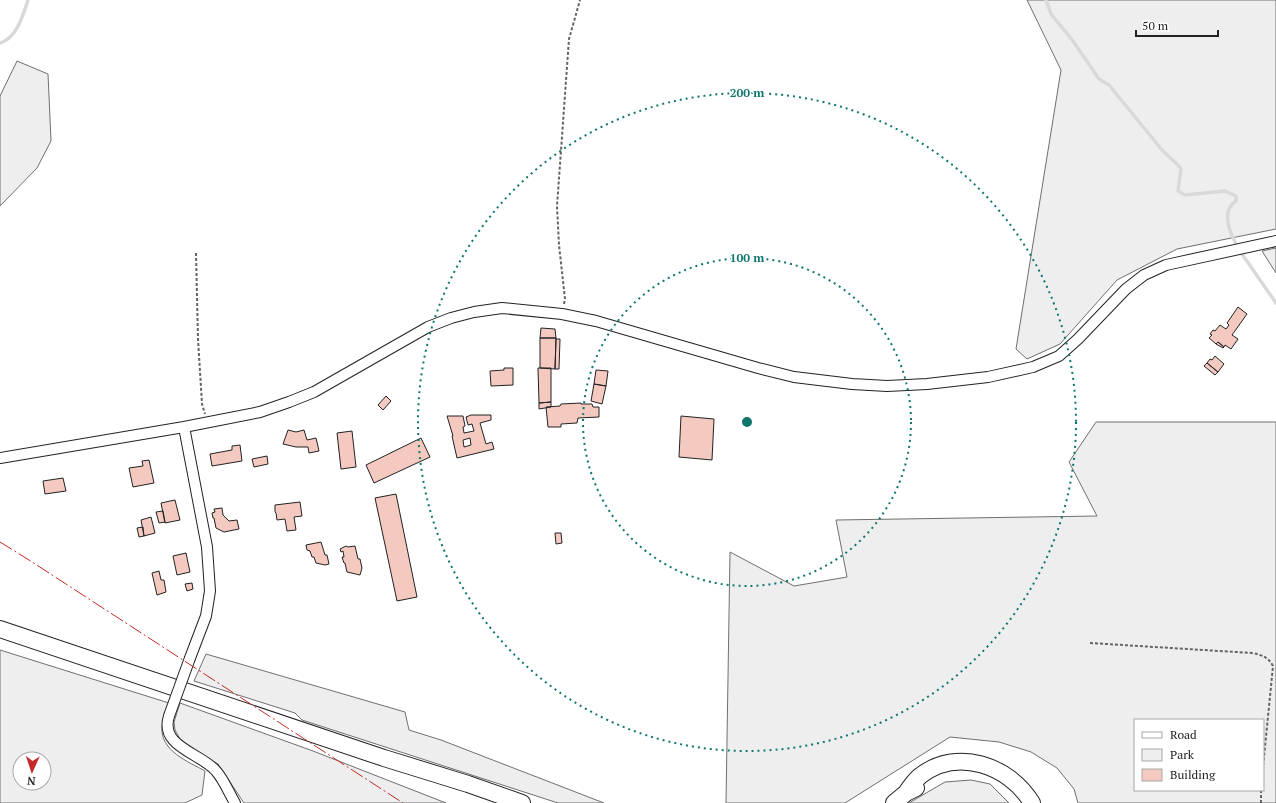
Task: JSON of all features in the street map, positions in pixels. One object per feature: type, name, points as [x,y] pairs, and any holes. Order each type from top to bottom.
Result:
[{"type":"main road","points":[[0,629],[522,803]]},
{"type":"main road","points":[[384,758],[409,774],[488,803]]},
{"type":"main road","points":[[900,798],[919,777],[928,770],[948,764],[972,762],[1004,773],[1021,787],[1032,803]]},
{"type":"main road","points":[[900,798],[939,775],[959,770],[986,774],[998,780],[1007,786],[1022,803]]},
{"type":"street","points":[[0,458],[207,423],[260,412],[314,392],[428,327],[451,318],[474,312],[502,308],[562,314],[596,321],[794,377],[852,384],[887,386],[928,384],[988,377],[1033,367],[1059,356],[1078,339],[1126,289],[1144,275],[1166,265],[1276,241]]},
{"type":"street","points":[[184,427],[207,547],[210,591],[206,616],[167,724],[169,733],[174,741],[183,749],[206,762],[216,771],[235,803]]},
{"type":"path","points":[[562,314],[565,299],[559,245],[557,206],[569,39],[580,0]]},
{"type":"path","points":[[196,254],[202,404],[207,423]]},
{"type":"path","points":[[1090,642],[1252,653],[1265,656],[1271,661],[1273,666],[1264,757]]},
{"type":"path","points":[[1260,803],[1261,791]]},
{"type":"green space","points":[[1027,0],[1276,0],[1276,229],[1177,249],[1117,280],[1060,344],[1027,359],[1016,349],[1061,70]]},
{"type":"green space","points":[[17,61],[48,74],[51,141],[37,168],[0,206],[0,96]]},
{"type":"green space","points":[[1276,248],[1276,273],[1262,251]]},
{"type":"green space","points":[[1096,422],[1276,422],[1276,803],[1078,803],[1074,789],[1057,768],[1031,752],[999,742],[950,737],[845,803],[726,803],[730,552],[794,586],[847,577],[836,520],[1097,516],[1069,462]]},
{"type":"green space","points":[[0,650],[169,703],[162,727],[166,743],[177,755],[205,771],[202,795],[185,803],[0,803]]},
{"type":"green space","points":[[206,654],[405,712],[409,730],[441,740],[604,803],[558,803],[302,720],[295,713],[194,681]]},
{"type":"green space","points":[[180,703],[313,751],[446,803],[244,803],[218,764],[188,747],[180,739],[175,730],[174,722]]},
{"type":"green space","points":[[971,780],[990,784],[1009,803],[909,803],[945,782]]},
{"type":"building","points":[[1238,307],[1247,314],[1232,335],[1238,339],[1231,349],[1225,345],[1224,347],[1218,342],[1216,344],[1209,338],[1212,335],[1210,334],[1220,325],[1226,329],[1229,325],[1227,323]]},
{"type":"building","points":[[541,328],[555,329],[556,338],[540,338]]},
{"type":"building","points":[[540,338],[556,338],[555,369],[540,368]]},
{"type":"building","points":[[556,339],[560,339],[559,369],[555,369]]},
{"type":"building","points":[[1218,342],[1224,347],[1223,348],[1216,344]]},
{"type":"building","points":[[1215,356],[1224,364],[1218,372],[1207,363]]},
{"type":"building","points":[[1207,363],[1218,372],[1215,375],[1204,366]]},
{"type":"building","points":[[504,368],[513,368],[513,385],[491,386],[490,371],[504,370]]},
{"type":"building","points":[[538,368],[551,368],[551,402],[539,403]]},
{"type":"building","points":[[596,370],[608,371],[606,386],[594,384]]},
{"type":"building","points":[[594,384],[606,386],[602,404],[591,401]]},
{"type":"building","points":[[386,396],[391,401],[383,410],[378,405]]},
{"type":"building","points":[[551,402],[551,407],[539,409],[539,403]]},
{"type":"building","points":[[561,404],[592,404],[593,407],[599,407],[599,417],[578,418],[577,423],[561,424],[561,427],[548,427],[546,407],[560,406]]},
{"type":"building","points":[[471,415],[491,415],[491,420],[480,423],[486,444],[492,442],[494,449],[457,458],[453,436],[447,416],[463,416],[465,426],[463,427],[464,433],[474,431],[472,424],[468,425],[466,417]],"holes":[[[470,438],[471,445],[464,447],[463,440]]]},
{"type":"building","points":[[681,416],[714,419],[712,460],[679,457]]},
{"type":"building","points":[[288,430],[296,432],[304,430],[307,440],[316,438],[319,451],[309,453],[308,447],[296,447],[283,444]]},
{"type":"building","points":[[352,431],[356,467],[341,469],[337,433]]},
{"type":"building","points":[[421,438],[430,457],[374,483],[366,465]]},
{"type":"building","points":[[240,445],[242,461],[212,466],[210,454],[232,450],[232,446]]},
{"type":"building","points":[[267,456],[268,464],[254,467],[252,459]]},
{"type":"building","points":[[149,460],[154,483],[133,487],[129,468],[143,466],[142,461]]},
{"type":"building","points":[[63,478],[66,491],[45,494],[43,481]]},
{"type":"building","points":[[396,494],[417,597],[397,601],[375,498]]},
{"type":"building","points":[[175,500],[180,520],[165,523],[161,503]]},
{"type":"building","points":[[300,502],[302,516],[294,517],[296,530],[287,531],[285,519],[277,520],[275,505]]},
{"type":"building","points":[[222,508],[223,515],[229,521],[237,520],[239,529],[224,532],[216,528],[212,513],[215,512],[214,509]]},
{"type":"building","points":[[163,511],[165,522],[159,523],[156,512]]},
{"type":"building","points":[[151,517],[155,533],[144,536],[141,520]]},
{"type":"building","points":[[143,527],[144,536],[139,537],[137,528]]},
{"type":"building","points":[[555,533],[561,533],[562,543],[556,544]]},
{"type":"building","points":[[321,542],[329,564],[325,565],[316,563],[310,551],[307,550],[306,545]]},
{"type":"building","points":[[346,546],[355,546],[362,568],[360,575],[347,572],[342,557],[344,557],[343,551],[341,552],[340,549]]},
{"type":"building","points":[[186,553],[190,572],[177,575],[173,556]]},
{"type":"building","points":[[159,571],[161,580],[164,580],[166,592],[157,595],[152,573]]},
{"type":"building","points":[[192,583],[193,589],[187,591],[185,584]]},
{"type":"waterway","points":[[0,43],[6,40],[15,31],[28,0]]},
{"type":"waterway","points":[[1046,0],[1051,14],[1073,41],[1099,79],[1109,85],[1162,150],[1181,169],[1178,191],[1185,195],[1225,191],[1236,196],[1236,201],[1231,205],[1228,216],[1229,227],[1236,244]]},
{"type":"waterway","points":[[1242,254],[1276,303]]},
{"type":"power","points":[[0,542],[403,803]]}]
